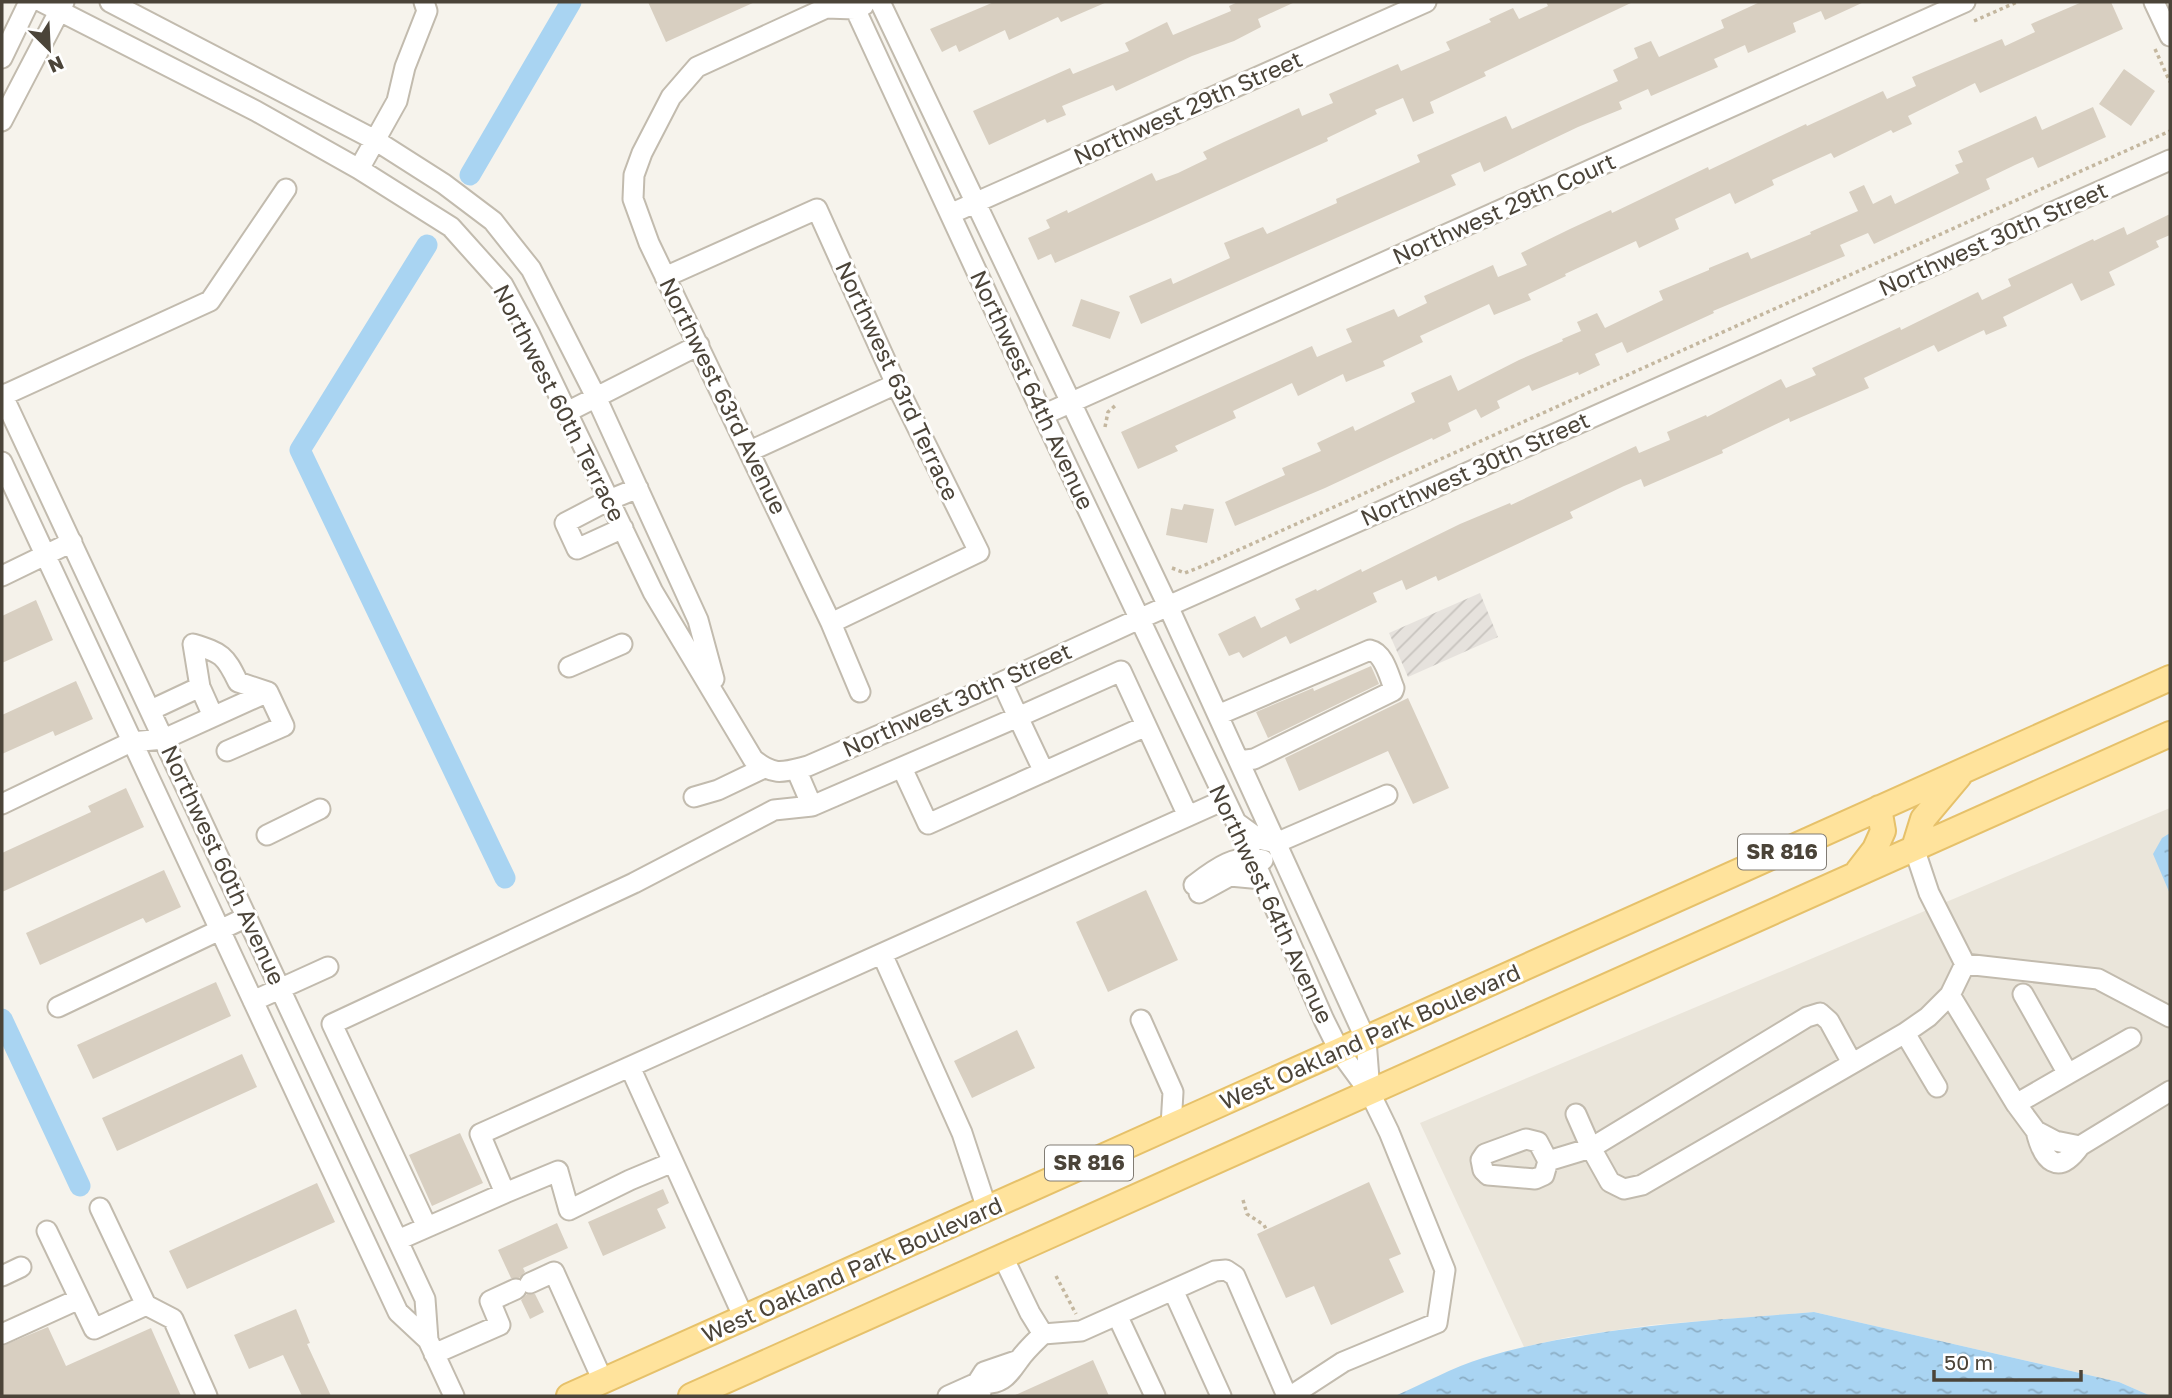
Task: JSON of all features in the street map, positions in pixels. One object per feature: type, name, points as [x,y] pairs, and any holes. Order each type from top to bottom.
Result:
[{"type":"main road","name":"West Oakland Park Boulevard","points":[[569,1396],[2170,678]]},
{"type":"main road","name":"SR 816","points":[[691,1396],[2170,734]]},
{"type":"main road","points":[[1914,848],[1923,819],[1962,772]]},
{"type":"main road","points":[[1855,874],[1875,849],[1883,831],[1879,808]]},
{"type":"street","points":[[2,58],[29,2]]},
{"type":"street","name":"Northwest 60th Terrace","points":[[42,2],[62,6],[256,111],[359,169],[451,227],[503,285],[529,333],[653,592],[753,759],[779,770],[812,806]]},
{"type":"street","name":"Northwest 60th Terrace","points":[[110,2],[375,140],[444,184],[493,221],[531,269],[596,397],[698,620],[720,700]]},
{"type":"street","points":[[359,169],[397,101],[405,67],[426,11],[424,2]]},
{"type":"street","name":"Northwest 64th Avenue","points":[[880,2],[1168,606],[1366,1040],[1370,1093]]},
{"type":"street","name":"Northwest 29th Street","points":[[950,214],[1426,2]]},
{"type":"street","name":"Northwest 29th Court","points":[[1043,415],[1965,2]]},
{"type":"street","points":[[2154,2],[2170,36]]},
{"type":"street","name":"Northwest 64th Avenue","points":[[859,4],[950,214],[1253,858],[1340,1052],[1370,1093]]},
{"type":"street","name":"Northwest 63rd Avenue","points":[[859,4],[826,8],[697,67],[671,97],[642,153],[634,175],[633,199],[649,243],[831,623],[860,692]]},
{"type":"street","points":[[2,121],[62,6]]},
{"type":"street","name":"Northwest 30th Street","points":[[694,797],[779,770],[808,766],[1002,682],[2170,160]]},
{"type":"street","points":[[2,395],[210,301],[286,189]]},
{"type":"street","name":"Northwest 63rd Terrace","points":[[666,277],[817,209],[896,384],[979,552],[831,623]]},
{"type":"street","points":[[567,412],[699,345]]},
{"type":"street","points":[[750,451],[896,384]]},
{"type":"street","name":"Northwest 60th Avenue","points":[[2,395],[425,1299],[431,1347],[454,1396]]},
{"type":"street","name":"Northwest 60th Avenue","points":[[2,462],[398,1312],[431,1347]]},
{"type":"street","points":[[623,528],[578,549],[565,523],[638,488]]},
{"type":"street","points":[[2,576],[72,542]]},
{"type":"street","points":[[569,667],[622,644]]},
{"type":"street","points":[[213,716],[200,687],[193,645],[217,651],[227,658],[238,682],[268,691],[284,726],[227,751]]},
{"type":"street","points":[[1218,715],[1370,650],[1380,656],[1393,691],[1254,759],[1239,761]]},
{"type":"street","points":[[427,1227],[332,1024],[634,883],[774,810],[812,806],[1121,671],[1188,816]]},
{"type":"street","points":[[1002,682],[1044,772]]},
{"type":"street","points":[[151,710],[200,687]]},
{"type":"street","points":[[2,804],[131,742],[164,739],[268,691]]},
{"type":"street","points":[[902,768],[928,824],[1146,726]]},
{"type":"street","points":[[1234,820],[1259,839],[1276,843],[1387,795]]},
{"type":"street","points":[[505,1193],[480,1134],[1224,800]]},
{"type":"street","points":[[267,835],[320,809]]},
{"type":"street","points":[[1914,848],[1929,893],[1965,964]]},
{"type":"street","points":[[1262,879],[1230,876],[1196,889],[1218,867],[1240,858],[1273,863],[1291,875]]},
{"type":"street","points":[[58,1007],[247,917]]},
{"type":"street","points":[[882,954],[962,1133],[988,1209]]},
{"type":"street","points":[[1576,1114],[1610,1182],[1624,1189],[1642,1185],[1905,1033],[1928,1017],[1950,995],[1965,964]]},
{"type":"street","points":[[1965,964],[2098,979],[2170,1017]]},
{"type":"street","points":[[253,1001],[328,967]]},
{"type":"street","points":[[2023,994],[2068,1074]]},
{"type":"street","points":[[1950,995],[2016,1104],[2036,1131],[2055,1141],[2080,1146],[2170,1091]]},
{"type":"street","points":[[1548,1161],[1591,1148],[1807,1017],[1820,1013],[1829,1021],[1852,1063]]},
{"type":"street","points":[[1141,1020],[1173,1092],[1171,1126]]},
{"type":"street","points":[[1905,1033],[1937,1087]]},
{"type":"street","points":[[2016,1104],[2131,1038]]},
{"type":"street","points":[[277,1052],[304,1039]]},
{"type":"street","points":[[630,1067],[744,1318]]},
{"type":"street","points":[[299,1101],[327,1088]]},
{"type":"street","points":[[947,1396],[980,1390],[1012,1373],[1019,1360],[1043,1334],[1081,1331],[1215,1271],[1226,1270],[1235,1276],[1289,1396],[1343,1362],[1437,1323],[1445,1270],[1389,1132],[1370,1093]]},
{"type":"street","points":[[323,1151],[350,1138]]},
{"type":"street","points":[[398,1240],[558,1171],[569,1210],[673,1162]]},
{"type":"street","points":[[100,1208],[146,1306],[173,1319],[207,1396]]},
{"type":"street","points":[[47,1231],[94,1329],[146,1306]]},
{"type":"street","points":[[1003,1257],[1043,1334]]},
{"type":"street","points":[[2,1276],[21,1267]]},
{"type":"street","points":[[431,1347],[500,1325],[490,1301],[554,1272],[603,1381]]},
{"type":"street","points":[[1173,1290],[1221,1396]]},
{"type":"street","points":[[2,1334],[79,1300]]},
{"type":"street","points":[[1117,1315],[1155,1396]]},
{"type":"path","points":[[1966,24],[2017,2]]},
{"type":"path","points":[[1165,565],[1185,573],[1205,565],[2170,131]]},
{"type":"path","points":[[1105,435],[1108,412],[1128,399]]},
{"type":"path","points":[[1244,1200],[1247,1214],[1266,1229]]},
{"type":"path","points":[[1056,1276],[1078,1320]]},
{"type":"shaded area","points":[[1480,593],[1498,637],[1408,677],[1389,633]]},
{"type":"shaded area","points":[[2170,808],[2170,1396],[2151,1396],[2119,1382],[1814,1312],[1652,1325],[1569,1337],[1524,1347],[1420,1123]]},
{"type":"water","points":[[2170,833],[2170,894],[2153,854],[2162,838]]},
{"type":"water","points":[[1814,1312],[2119,1382],[2151,1396],[1395,1396],[1472,1362],[1523,1347],[1647,1326]]},
{"type":"building","points":[[648,2],[755,2],[666,42]]},
{"type":"building","points":[[994,2],[1107,2],[1061,22],[1058,17],[1009,40],[1005,30],[959,52],[956,45],[942,52],[930,29]]},
{"type":"building","points":[[1238,2],[1295,2],[1258,19],[1261,27],[1234,41],[1192,56],[1116,91],[1113,85],[1062,106],[1066,115],[1047,123],[1045,119],[989,145],[973,111],[1070,68],[1073,74],[1129,51],[1125,43],[1167,22],[1173,35],[1231,11],[1229,6]]},
{"type":"building","points":[[1546,2],[1633,2],[1484,72],[1486,76],[1430,102],[1434,113],[1413,122],[1403,98],[1375,110],[1377,114],[1327,138],[1328,141],[1151,221],[1055,263],[1051,254],[1038,260],[1028,238],[1050,228],[1046,220],[1067,210],[1068,213],[1152,173],[1156,181],[1178,173],[1207,159],[1203,152],[1224,142],[1299,108],[1302,116],[1333,103],[1329,94],[1398,64],[1401,71],[1450,50],[1446,42],[1491,22],[1489,19],[1513,8],[1519,19],[1548,6]]},
{"type":"building","points":[[1760,2],[1864,2],[1825,20],[1821,11],[1793,23],[1796,32],[1748,53],[1745,45],[1714,59],[1718,67],[1651,96],[1648,89],[1619,102],[1622,109],[1484,172],[1480,162],[1451,175],[1456,185],[1141,324],[1129,296],[1171,278],[1173,284],[1230,258],[1224,243],[1263,227],[1267,234],[1337,203],[1336,199],[1420,162],[1417,155],[1506,116],[1512,129],[1618,81],[1613,70],[1638,58],[1634,48],[1651,41],[1659,57],[1724,28],[1721,20]]},
{"type":"building","points":[[2082,2],[2111,2],[2123,29],[1980,93],[1975,83],[1908,116],[1912,124],[1893,133],[1891,130],[1834,158],[1831,153],[1772,180],[1774,185],[1735,204],[1730,193],[1675,219],[1679,229],[1639,248],[1636,241],[1565,274],[1566,276],[1528,294],[1531,300],[1494,315],[1489,304],[1420,336],[1423,342],[1383,361],[1385,366],[1346,382],[1343,374],[1298,396],[1292,383],[1233,411],[1236,418],[1175,446],[1178,451],[1138,469],[1121,432],[1312,346],[1317,357],[1352,342],[1346,329],[1394,309],[1398,317],[1427,303],[1424,296],[1493,265],[1498,277],[1527,265],[1521,253],[1570,229],[1611,210],[1612,213],[1708,167],[1709,170],[1883,91],[1887,99],[1916,86],[1912,77],[2002,39],[2005,46],[2035,32],[2031,24]]},
{"type":"building","points":[[2124,69],[2155,91],[2131,126],[2099,104]]},
{"type":"building","points":[[2093,107],[2106,137],[2038,168],[2033,157],[2015,165],[1986,179],[1990,189],[1874,244],[1868,233],[1840,245],[1845,256],[1713,311],[1714,313],[1627,353],[1622,342],[1595,354],[1600,365],[1579,375],[1578,372],[1532,391],[1529,385],[1497,401],[1500,408],[1481,418],[1476,409],[1448,423],[1451,431],[1433,440],[1432,438],[1235,526],[1225,502],[1285,475],[1282,468],[1321,451],[1317,443],[1353,426],[1355,431],[1415,402],[1411,393],[1451,375],[1458,391],[1581,331],[1577,322],[1597,313],[1605,328],[1663,300],[1659,291],[1709,268],[1748,252],[1751,259],[1811,234],[1810,232],[1858,211],[1849,192],[1864,185],[1873,204],[1891,195],[1895,204],[1959,173],[1955,165],[1963,162],[1958,151],[2036,116],[2042,130]]},
{"type":"building","points":[[2170,214],[2170,235],[2156,241],[2159,247],[2109,272],[2115,285],[2081,301],[2072,283],[2003,317],[2007,326],[1986,335],[1984,330],[1938,352],[1934,345],[1864,378],[1869,388],[1790,422],[1789,418],[1722,450],[1723,453],[1644,487],[1641,479],[1624,486],[1570,512],[1573,518],[1438,581],[1436,576],[1406,590],[1402,580],[1373,593],[1377,602],[1290,644],[1286,636],[1243,658],[1239,652],[1229,656],[1218,634],[1255,616],[1261,628],[1300,609],[1295,599],[1316,589],[1317,591],[1361,569],[1362,572],[1460,524],[1510,503],[1511,505],[1636,446],[1639,453],[1670,440],[1667,432],[1706,415],[1707,417],[1781,379],[1786,388],[1816,375],[1812,368],[1900,327],[1901,330],[1978,292],[1982,300],[2011,286],[2008,279],[2093,239],[2094,241],[2124,227],[2127,235]]},
{"type":"building","points":[[1081,299],[1120,312],[1110,339],[1072,326]]},
{"type":"building","points":[[1184,504],[1214,509],[1207,543],[1166,535],[1171,508],[1182,510]]},
{"type":"building","points":[[36,600],[53,640],[2,663],[2,616]]},
{"type":"building","points":[[1371,666],[1379,684],[1268,738],[1256,712]]},
{"type":"building","points":[[76,681],[93,719],[55,736],[53,731],[2,754],[2,715]]},
{"type":"building","points":[[1408,698],[1449,788],[1413,804],[1388,751],[1299,791],[1285,758]]},
{"type":"building","points":[[126,788],[144,827],[2,892],[2,853],[91,812],[88,806]]},
{"type":"building","points":[[164,870],[181,907],[146,923],[143,918],[40,965],[26,933]]},
{"type":"building","points":[[1146,890],[1178,960],[1108,992],[1076,922]]},
{"type":"building","points":[[216,982],[231,1016],[93,1079],[77,1045]]},
{"type":"building","points":[[1017,1030],[1035,1068],[972,1098],[954,1061]]},
{"type":"building","points":[[242,1054],[257,1087],[117,1151],[102,1118]]},
{"type":"building","points":[[460,1133],[483,1183],[432,1206],[409,1155]]},
{"type":"building","points":[[1369,1182],[1401,1254],[1389,1259],[1404,1292],[1331,1325],[1314,1286],[1286,1298],[1257,1234]]},
{"type":"building","points":[[317,1183],[335,1222],[187,1289],[169,1251]]},
{"type":"building","points":[[663,1189],[669,1203],[657,1209],[666,1228],[603,1256],[588,1222]]},
{"type":"building","points":[[557,1223],[568,1248],[523,1268],[525,1272],[519,1278],[511,1278],[498,1250]]},
{"type":"building","points":[[527,1294],[535,1294],[544,1312],[530,1319],[521,1300]]},
{"type":"building","points":[[296,1309],[310,1343],[307,1344],[331,1396],[302,1396],[283,1355],[249,1369],[234,1335]]},
{"type":"building","points":[[48,1327],[66,1366],[151,1328],[181,1396],[2,1396],[2,1346]]},
{"type":"building","points":[[1093,1360],[1109,1396],[1013,1396]]},
{"type":"waterway","points":[[470,175],[571,2]]},
{"type":"waterway","points":[[427,245],[300,450],[505,878]]},
{"type":"waterway","points":[[2,1019],[80,1186]]}]
